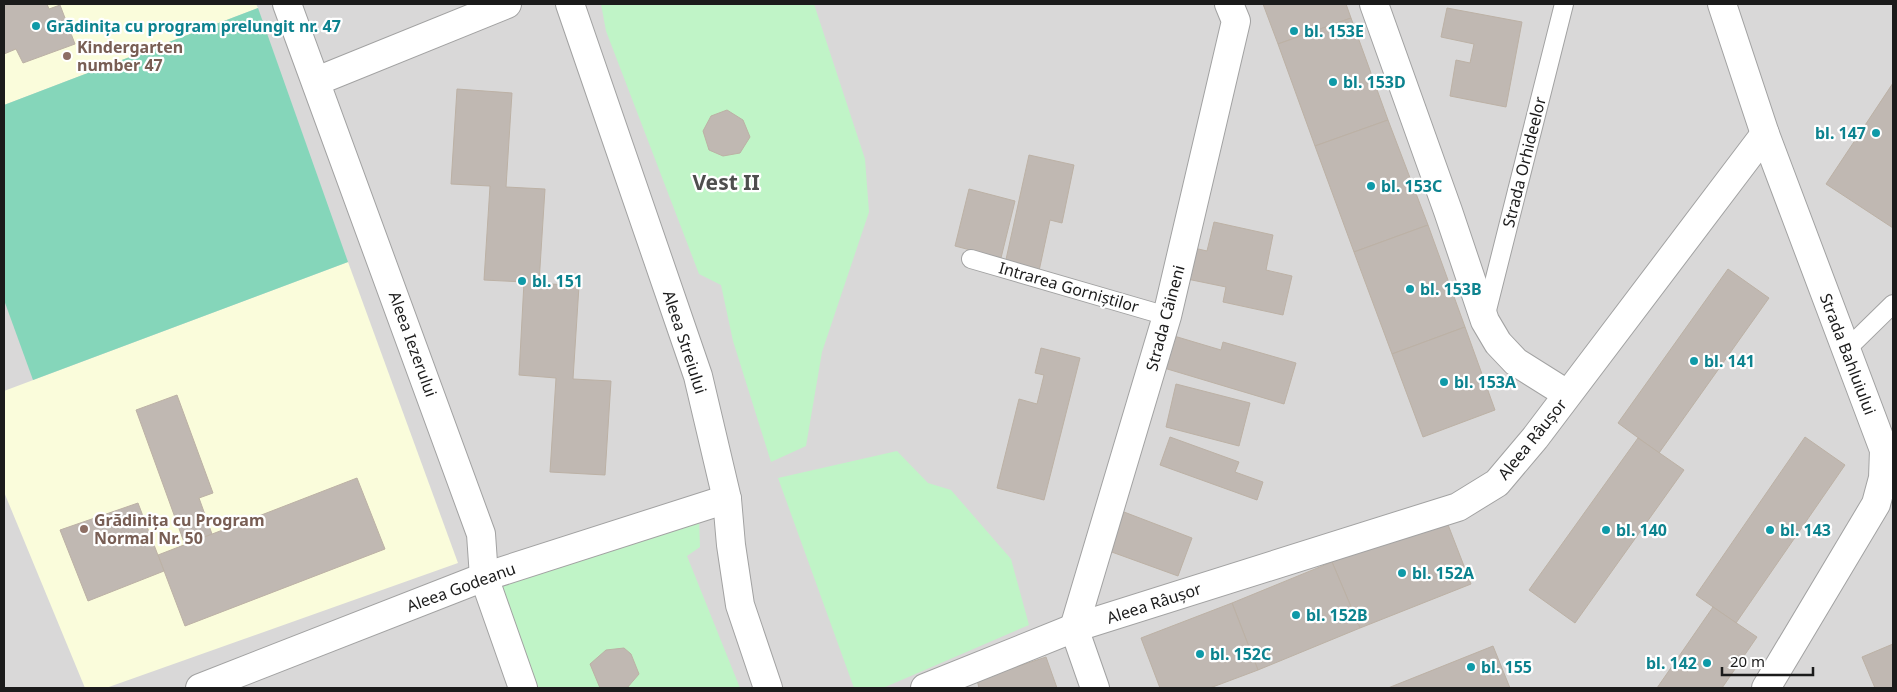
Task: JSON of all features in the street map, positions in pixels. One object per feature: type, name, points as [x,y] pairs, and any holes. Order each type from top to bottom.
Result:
[{"type":"street","name":"Aleea Iezerului","points":[[287,4],[317,80],[482,534],[484,577],[523,688]]},
{"type":"street","points":[[317,80],[507,4]]},
{"type":"street","name":"Aleea Streiului","points":[[570,4],[698,376],[727,499],[731,545],[740,605],[768,688]]},
{"type":"street","name":"Strada Câineni","points":[[1074,628],[1167,316],[1236,21],[1230,4]]},
{"type":"street","points":[[1374,4],[1445,201],[1485,321],[1498,343],[1516,362],[1567,394]]},
{"type":"street","name":"Strada Bahluiului","points":[[1722,4],[1765,134],[1884,450],[1884,478],[1876,504],[1766,688]]},
{"type":"street","name":"Aleea Râușor","points":[[1074,628],[1458,507],[1497,483],[1765,134]]},
{"type":"street","name":"Aleea Godeanu","points":[[200,688],[484,577],[727,499]]},
{"type":"street","points":[[925,688],[1074,628],[1095,688]]},
{"type":"lane","name":"Strada Orhideelor","points":[[1485,321],[1564,4]]},
{"type":"lane","name":"Intrarea Gorniștilor","points":[[971,258],[1167,316]]},
{"type":"lane","points":[[1846,350],[1893,304]]},
{"type":"shaded area","points":[[4,4],[1893,4],[1893,688],[4,688]]},
{"type":"shaded area","name":"Kindergarten number 47","points":[[4,4],[256,4],[258,8],[4,105]]},
{"type":"shaded area","points":[[348,262],[458,563],[106,688],[85,688],[4,492],[4,391]]},
{"type":"green space","points":[[601,4],[814,4],[865,159],[869,212],[822,352],[806,446],[771,462],[733,341],[721,285],[699,274],[606,31]]},
{"type":"green space","points":[[258,8],[348,262],[33,380],[4,300],[4,105]]},
{"type":"green space","points":[[897,451],[928,483],[951,490],[1011,559],[1029,625],[883,688],[854,688],[778,478]]},
{"type":"green space","points":[[699,519],[700,547],[687,556],[740,688],[537,688],[499,584]]},
{"type":"building","name":"Grădinița cu program prelungit nr. 47","points":[[4,4],[47,4],[49,9],[60,5],[75,44],[23,63],[16,49],[4,54]]},
{"type":"building","name":"bl. 153E","points":[[1263,4],[1346,4],[1351,18],[1278,44]]},
{"type":"building","points":[[1447,8],[1522,22],[1506,107],[1450,96],[1456,60],[1470,63],[1474,44],[1441,37]]},
{"type":"building","name":"bl. 153D","points":[[1351,18],[1388,120],[1315,146],[1278,44]]},
{"type":"building","name":"bl. 147","points":[[1893,83],[1893,228],[1826,184]]},
{"type":"building","name":"bl. 151","points":[[457,89],[512,93],[506,187],[545,189],[539,283],[579,286],[573,379],[611,381],[605,475],[550,472],[556,378],[519,375],[524,282],[484,280],[490,186],[451,184]]},
{"type":"building","points":[[727,110],[743,120],[750,137],[740,153],[723,156],[709,150],[703,131],[711,116]]},
{"type":"building","name":"bl. 153C","points":[[1388,120],[1428,225],[1354,252],[1315,146]]},
{"type":"building","points":[[1029,155],[1074,165],[1062,223],[1050,220],[1039,271],[1005,264]]},
{"type":"building","points":[[969,189],[1015,201],[1001,258],[955,246]]},
{"type":"building","points":[[1214,222],[1273,235],[1266,270],[1292,276],[1283,315],[1223,302],[1226,287],[1187,279],[1194,248],[1207,251]]},
{"type":"building","name":"bl. 153B","points":[[1428,225],[1465,327],[1392,354],[1354,252]]},
{"type":"building","name":"bl. 141","points":[[1728,269],[1769,298],[1659,453],[1618,423]]},
{"type":"building","name":"bl. 153A","points":[[1465,327],[1495,410],[1423,437],[1392,354]]},
{"type":"building","points":[[1174,336],[1221,350],[1223,342],[1296,363],[1284,404],[1164,368]]},
{"type":"building","points":[[1041,348],[1080,358],[1044,500],[997,488],[1019,399],[1037,404],[1044,375],[1035,373]]},
{"type":"building","points":[[1176,384],[1250,403],[1239,446],[1166,427]]},
{"type":"building","points":[[177,395],[213,493],[199,498],[212,534],[185,545],[136,410]]},
{"type":"building","points":[[1170,437],[1239,462],[1235,472],[1263,482],[1257,500],[1160,465]]},
{"type":"building","name":"bl. 143","points":[[1805,437],[1845,465],[1736,623],[1696,595]]},
{"type":"building","name":"bl. 140","points":[[1638,438],[1684,470],[1575,623],[1529,590]]},
{"type":"building","points":[[357,478],[385,549],[185,626],[158,555]]},
{"type":"building","name":"Grădinița cu Program Normal Nr. 50","points":[[138,503],[164,571],[88,601],[60,530]]},
{"type":"building","points":[[1124,512],[1192,538],[1178,576],[1109,551]]},
{"type":"building","name":"bl. 152A","points":[[1445,517],[1471,584],[1360,628],[1332,562]]},
{"type":"building","name":"bl. 152B","points":[[1332,562],[1360,628],[1258,670],[1232,603]]},
{"type":"building","name":"bl. 152C","points":[[1232,603],[1258,670],[1210,688],[1160,688],[1141,638]]},
{"type":"building","name":"bl. 142","points":[[1713,607],[1757,637],[1722,688],[1657,688]]},
{"type":"building","points":[[1893,644],[1893,688],[1875,688],[1862,657]]},
{"type":"building","name":"bl. 155","points":[[1493,646],[1510,688],[1388,688]]},
{"type":"building","points":[[624,648],[631,654],[639,674],[627,688],[600,688],[590,664],[606,650]]},
{"type":"building","points":[[1046,657],[1057,688],[979,688],[977,680]]},
{"type":"place","name":"Grădinița cu program prelungit nr. 47","points":[[36,26]]},
{"type":"place","name":"bl. 153E","points":[[1294,31]]},
{"type":"place","name":"Kindergarten number 47","points":[[67,56]]},
{"type":"place","name":"bl. 153D","points":[[1333,82]]},
{"type":"place","name":"bl. 147","points":[[1876,133]]},
{"type":"place","name":"bl. 153C","points":[[1371,186]]},
{"type":"place","name":"bl. 151","points":[[522,281]]},
{"type":"place","name":"bl. 153B","points":[[1410,289]]},
{"type":"place","name":"bl. 141","points":[[1694,361]]},
{"type":"place","name":"bl. 153A","points":[[1444,382]]},
{"type":"place","name":"Grădinița cu Program Normal Nr. 50","points":[[84,529]]},
{"type":"place","name":"bl. 140","points":[[1606,530]]},
{"type":"place","name":"bl. 143","points":[[1770,530]]},
{"type":"place","name":"bl. 152A","points":[[1402,573]]},
{"type":"place","name":"bl. 152B","points":[[1296,615]]},
{"type":"place","name":"bl. 152C","points":[[1200,654]]},
{"type":"place","name":"bl. 142","points":[[1707,663]]},
{"type":"place","name":"bl. 155","points":[[1471,667]]},
{"type":"district","name":"Vest II","points":[[726,182]]}]
